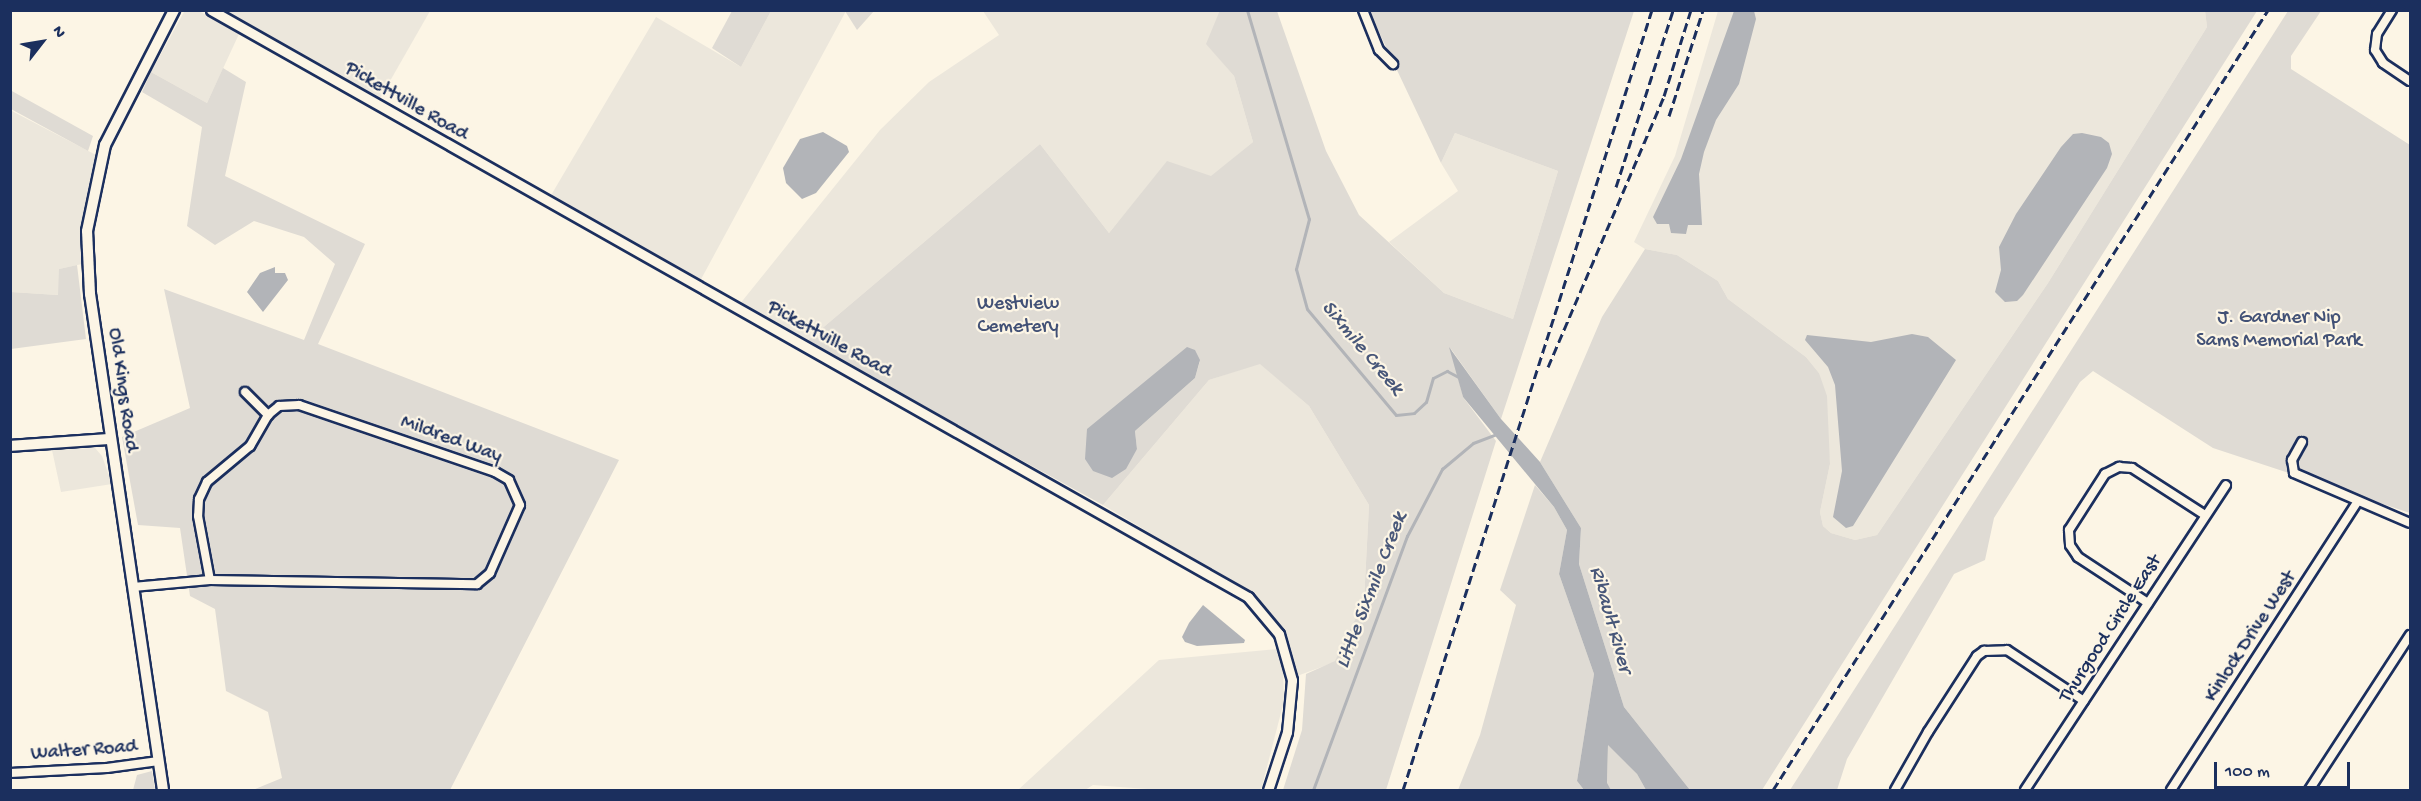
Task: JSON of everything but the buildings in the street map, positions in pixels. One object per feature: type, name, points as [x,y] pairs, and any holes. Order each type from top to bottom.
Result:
[{"type":"main road","name":"Old Kings Road","points":[[163,790],[90,294],[89,210],[105,145],[174,10]]},
{"type":"main road","points":[[10,446],[111,439]]},
{"type":"street","name":"Pickettville Road","points":[[211,10],[1248,597],[1279,634],[1292,680],[1287,732],[1268,790]]},
{"type":"street","points":[[1363,10],[1380,50],[1394,64]]},
{"type":"street","points":[[2392,10],[2377,34],[2375,50],[2383,63],[2410,81]]},
{"type":"street","points":[[210,580],[198,516],[199,499],[207,482],[250,446],[268,415],[245,392]]},
{"type":"street","name":"Mildred Way","points":[[133,588],[210,580],[477,584],[490,573],[520,505],[509,480],[495,472],[299,405],[279,406],[268,415]]},
{"type":"street","points":[[2302,442],[2292,460],[2294,473],[2300,478],[2410,524]]},
{"type":"street","points":[[2148,603],[2078,557],[2070,545],[2069,530],[2105,474],[2118,467],[2132,468],[2205,515]]},
{"type":"street","name":"Thurgood Circle East","points":[[2028,789],[2226,485]]},
{"type":"street","name":"Kinlock Drive West","points":[[2170,790],[2358,501]]},
{"type":"street","points":[[2309,790],[2410,635]]},
{"type":"street","points":[[1895,790],[1977,656],[1993,648],[2007,650],[2084,701]]},
{"type":"street","name":"Walter Road","points":[[10,773],[107,768],[159,760]]},
{"type":"shaded area","points":[[199,11],[239,34],[207,103],[151,72],[184,12]]},
{"type":"shaded area","points":[[220,11],[430,11],[378,102]]},
{"type":"shaded area","points":[[771,11],[846,11],[699,283],[550,197],[656,17],[741,67]]},
{"type":"shaded area","points":[[983,11],[1220,11],[1207,44],[1234,76],[1253,142],[1211,177],[1167,162],[1109,233],[1040,144],[806,342],[739,305],[880,130],[929,82],[999,35]]},
{"type":"shaded area","points":[[1718,11],[2205,11],[2207,27],[2048,283],[1877,535],[1855,540],[1831,533],[1823,526],[1820,512],[1830,464],[1819,373],[1806,357],[1728,299],[1718,281],[1677,255],[1645,249],[1634,242],[1675,156]]},
{"type":"shaded area","points":[[1734,11],[1754,11],[1756,19],[1739,84],[1716,120],[1704,152],[1699,174],[1702,225],[1688,225],[1686,234],[1671,233],[1669,224],[1657,224],[1653,217],[1681,159]]},
{"type":"shaded area","points":[[10,110],[96,155],[82,229],[82,264],[59,269],[59,295],[11,292]]},
{"type":"shaded area","points":[[823,132],[847,146],[849,152],[816,193],[802,199],[786,183],[783,168],[800,139]]},
{"type":"shaded area","points":[[1455,133],[1558,171],[1513,319],[1444,293],[1389,242],[1458,191],[1441,163]]},
{"type":"shaded area","points":[[2082,133],[2101,137],[2109,143],[2112,154],[2107,168],[2023,295],[2017,301],[2005,302],[1995,292],[2001,270],[1999,247],[2016,214],[2061,147],[2073,134]]},
{"type":"shaded area","points":[[275,267],[275,273],[285,273],[288,280],[263,312],[247,292],[260,273]]},
{"type":"shaded area","points":[[1912,334],[1928,337],[1956,360],[1853,526],[1846,528],[1833,517],[1842,471],[1835,385],[1828,367],[1805,340],[1807,335],[1871,342]]},
{"type":"shaded area","points":[[1187,347],[1195,350],[1200,360],[1195,378],[1135,431],[1137,449],[1126,469],[1112,478],[1093,471],[1085,459],[1087,429]]},
{"type":"shaded area","name":"Ribault River","points":[[1449,347],[1501,419],[1540,462],[1581,528],[1579,564],[1624,707],[1690,790],[1646,790],[1637,774],[1608,745],[1607,783],[1611,790],[1584,790],[1577,781],[1594,674],[1559,574],[1567,530],[1554,507],[1463,397]]},
{"type":"shaded area","points":[[1260,363],[1309,406],[1369,505],[1364,601],[1335,662],[1297,676],[1279,626],[1248,591],[1103,505],[1209,380]]},
{"type":"shaded area","points":[[95,448],[102,456],[112,484],[61,492],[52,450]]},
{"type":"shaded area","points":[[1203,605],[1245,640],[1244,643],[1197,646],[1185,642],[1182,637],[1189,623]]},
{"type":"shaded area","points":[[1278,649],[1283,669],[1284,701],[1261,790],[1161,790],[1093,785],[1085,790],[1018,790],[1159,660]]},
{"type":"green space","name":"Westview Cemetery","points":[[1220,10],[1277,11],[1326,151],[1359,215],[1444,293],[1513,319],[1558,171],[1455,133],[1441,163],[1369,11],[1634,11],[1501,419],[1451,349],[1463,397],[1496,441],[1386,790],[1283,790],[1302,730],[1306,674],[1335,661],[1364,601],[1369,505],[1309,406],[1260,364],[1209,380],[1103,505],[806,342],[1040,144],[1109,233],[1167,161],[1211,176],[1253,142],[1234,76],[1206,44]],"holes":[[[1200,361],[1195,378],[1135,431],[1137,449],[1093,471]]]},
{"type":"green space","points":[[732,11],[771,11],[741,67],[712,48]]},
{"type":"green space","points":[[845,11],[874,11],[857,30]]},
{"type":"green space","points":[[2205,11],[2257,11],[1762,790],[1690,790],[1624,707],[1579,564],[1581,528],[1540,462],[1602,317],[1645,249],[1677,255],[1718,281],[1728,299],[1806,357],[1819,373],[1827,396],[1830,464],[1820,512],[1823,526],[1831,533],[1855,540],[1877,535],[2048,283],[2207,27]]},
{"type":"green space","name":"J. Gardner Nip Sams Memorial Park","points":[[2288,11],[2321,11],[2291,56],[2291,69],[2410,145],[2410,513],[2213,448],[2093,371],[2080,382],[1994,518],[1985,560],[1954,574],[1847,759],[1837,790],[1790,790]]},
{"type":"green space","points":[[223,68],[246,82],[225,176],[365,244],[318,344],[619,460],[450,790],[253,790],[282,778],[268,712],[226,691],[215,609],[190,596],[180,528],[138,525],[122,437],[190,408],[164,289],[304,340],[335,264],[304,237],[254,221],[215,245],[187,226],[202,127],[142,92],[151,72],[207,103]]},
{"type":"green space","points":[[10,90],[93,136],[88,151],[11,109]]},
{"type":"green space","points":[[77,265],[86,339],[11,349],[11,292],[58,295],[59,269]]},
{"type":"green space","points":[[1535,485],[1554,507],[1567,530],[1559,574],[1594,674],[1577,781],[1584,790],[1458,790],[1480,735],[1516,605],[1500,590]]},
{"type":"green space","points":[[1608,744],[1637,774],[1646,790],[1611,790],[1607,784]]},
{"type":"green space","points":[[152,771],[155,790],[133,790],[137,775]]},
{"type":"waterway","name":"Sixmile Creek","points":[[1247,10],[1309,219],[1296,269],[1307,309],[1396,415],[1414,413],[1426,402],[1433,378],[1447,371],[1460,378]]},
{"type":"waterway","name":"Little Sixmile Creek","points":[[1313,790],[1407,536],[1442,469],[1473,443],[1496,434]]},
{"type":"railway","points":[[1403,790],[1652,10]]},
{"type":"railway","points":[[1616,187],[1673,10]]},
{"type":"railway","points":[[1548,367],[1664,96],[1691,10]]},
{"type":"railway","points":[[1669,116],[1703,10]]},
{"type":"railway","points":[[1773,790],[2268,10]]}]
